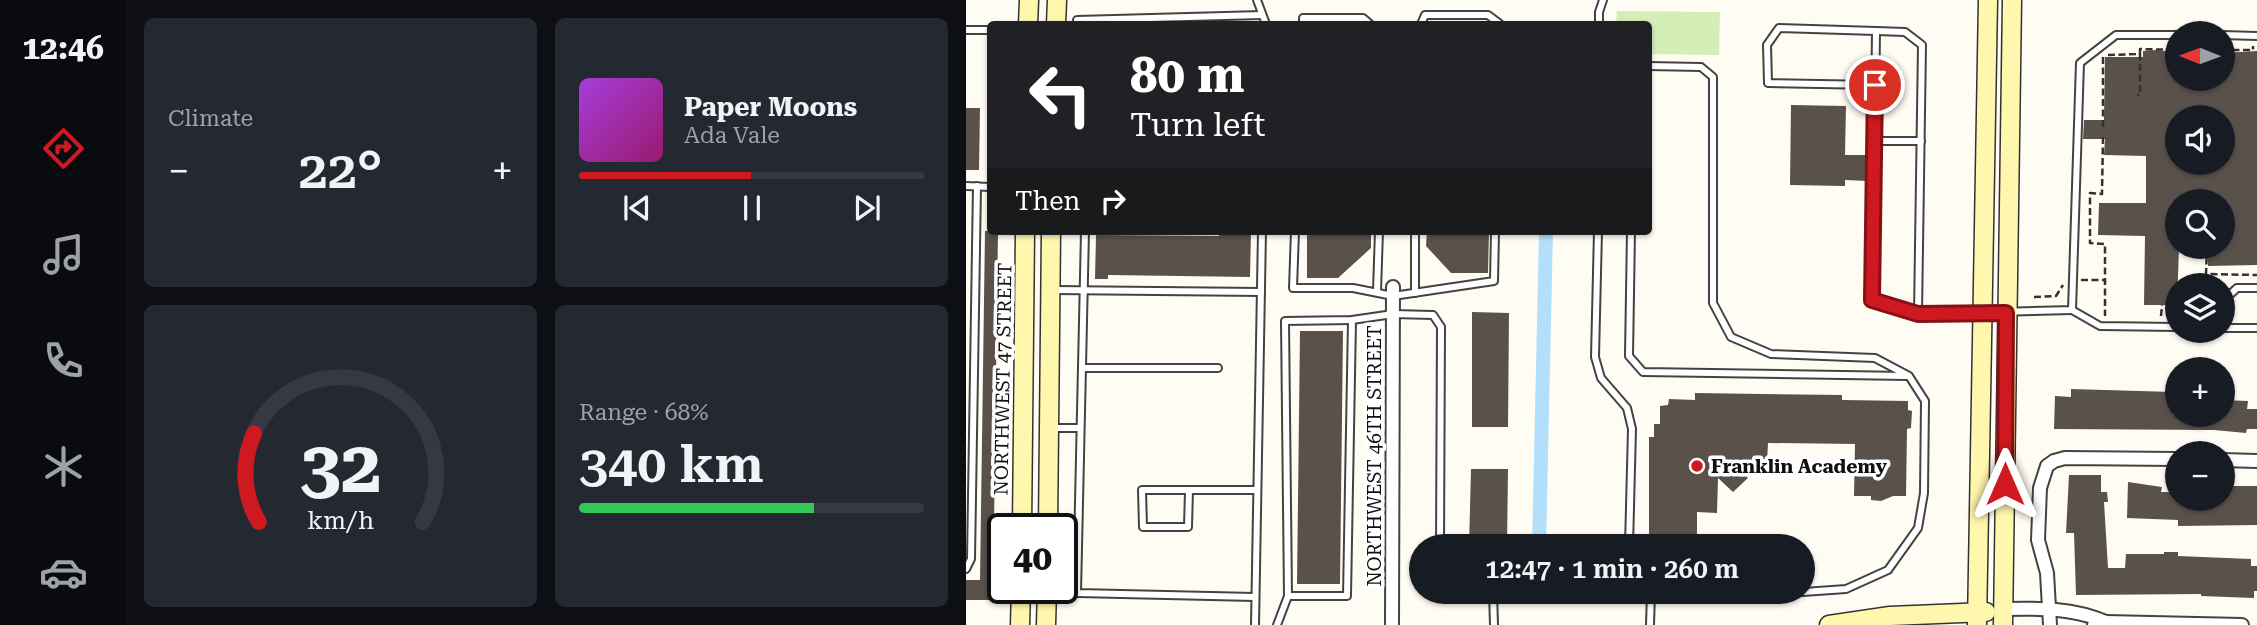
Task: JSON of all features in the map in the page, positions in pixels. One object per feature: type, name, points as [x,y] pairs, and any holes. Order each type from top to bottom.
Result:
[{"type":"street","points":[[1028,21],[1029,0]]},
{"type":"street","points":[[1056,21],[1057,0]]},
{"type":"street","points":[[1977,619],[1988,0]]},
{"type":"street","points":[[2003,617],[2012,0]]},
{"type":"street","name":"NORTHWEST 47 STREET","points":[[1022,513],[1026,235]]},
{"type":"street","points":[[1048,513],[1051,235]]},
{"type":"street","name":"NORTHWEST 46TH STREET","points":[[1392,625],[1393,292]]},
{"type":"street","points":[[1023,428],[1049,428]]},
{"type":"street","points":[[2050,625],[2047,573],[2037,526],[2040,488],[2048,467],[2054,461],[2065,458],[2165,459]]},
{"type":"street","points":[[2235,460],[2257,461]]},
{"type":"street","points":[[1020,625],[1021,604]]},
{"type":"street","points":[[1046,625],[1047,604]]},
{"type":"street","points":[[1829,625],[1890,616],[1977,619],[2050,610],[2089,615],[2100,624],[2242,625]]},
{"type":"lane","points":[[1257,0],[1265,21]]},
{"type":"lane","points":[[1599,21],[1603,0]]},
{"type":"lane","points":[[1156,21],[1262,15]]},
{"type":"lane","points":[[1422,21],[1425,15],[1488,15],[1496,21]]},
{"type":"lane","points":[[1303,21],[1303,18],[1363,18],[1366,21]]},
{"type":"lane","points":[[1875,85],[1768,83],[1767,45],[1779,28],[1905,32],[1922,45],[1918,314]]},
{"type":"lane","points":[[966,30],[987,30]]},
{"type":"lane","points":[[1876,31],[1872,300],[1918,314],[2072,310],[2100,326],[2165,327]]},
{"type":"lane","points":[[2072,310],[2080,63],[2116,34],[2165,35]]},
{"type":"lane","points":[[2235,35],[2257,36]]},
{"type":"lane","points":[[1652,66],[1701,67],[1713,78],[1713,303],[1731,337],[1771,354],[1875,358],[1909,376],[1925,401],[1924,493],[1918,528],[1888,570],[1846,589],[1815,591]]},
{"type":"lane","points":[[1875,141],[1920,141]]},
{"type":"lane","points":[[966,186],[987,187]]},
{"type":"lane","points":[[966,569],[971,559],[977,187]]},
{"type":"lane","points":[[966,235],[976,235]]},
{"type":"lane","points":[[1084,235],[1077,593],[1255,597]]},
{"type":"lane","points":[[1255,625],[1262,235]]},
{"type":"lane","points":[[1295,235],[1293,288],[1353,288],[1415,293],[1494,281],[1495,235]]},
{"type":"lane","points":[[1377,292],[1379,235]]},
{"type":"lane","points":[[1415,235],[1415,293]]},
{"type":"lane","points":[[1598,235],[1595,356],[1601,379],[1627,408],[1632,429],[1629,534]]},
{"type":"lane","points":[[1632,235],[1629,356],[1643,372],[1909,376]]},
{"type":"lane","points":[[2235,290],[2257,288]]},
{"type":"lane","points":[[1050,290],[1261,292]]},
{"type":"lane","points":[[1277,625],[1288,596],[1285,321],[1352,320],[1393,314],[1433,315],[1441,327],[1440,534]]},
{"type":"lane","points":[[1288,596],[1348,596],[1352,320]]},
{"type":"lane","points":[[2235,328],[2257,328]]},
{"type":"lane","points":[[1251,367],[1259,368]]},
{"type":"lane","points":[[1082,368],[1218,368]]},
{"type":"lane","points":[[1049,428],[1080,428]]},
{"type":"lane","points":[[1189,490],[1188,527],[1143,527],[1142,490],[1189,490],[1257,490]]},
{"type":"lane","points":[[1493,604],[1494,625]]},
{"type":"lane","points":[[1650,625],[1651,604]]},
{"type":"path","points":[[2235,50],[2253,50],[2253,43],[2257,43]]},
{"type":"path","points":[[2137,95],[2140,95],[2140,49],[2165,50]]},
{"type":"path","points":[[2103,127],[2103,55],[2140,54]]},
{"type":"path","points":[[2103,137],[2102,194],[2090,193],[2090,243],[2105,244],[2105,326]]},
{"type":"path","points":[[2207,259],[2206,274],[2257,275]]},
{"type":"green space","points":[[1617,11],[1720,12],[1719,55],[1652,54],[1652,21],[1616,21]]},
{"type":"building","points":[[2143,51],[2165,51],[2165,91],[2235,91],[2235,52],[2257,51],[2257,265],[2208,266],[2208,259],[2235,259],[2235,189],[2165,189],[2165,259],[2179,259],[2178,273],[2165,273],[2165,305],[2144,305],[2145,236],[2098,235],[2099,203],[2146,203],[2146,156],[2104,155],[2105,139],[2083,139],[2084,120],[2104,120],[2105,57],[2143,57]]},
{"type":"building","points":[[1791,105],[1846,106],[1845,155],[1869,155],[1868,181],[1845,180],[1845,186],[1790,185]]},
{"type":"building","points":[[966,108],[980,108],[979,170],[966,170]]},
{"type":"building","points":[[987,231],[987,235],[998,235],[994,513],[987,513],[987,600],[966,600],[966,580],[980,580]]},
{"type":"building","points":[[1096,235],[1251,235],[1250,277],[1108,275],[1108,279],[1095,279]]},
{"type":"building","points":[[1307,235],[1371,235],[1371,248],[1338,278],[1307,278]]},
{"type":"building","points":[[1427,235],[1489,235],[1488,273],[1451,273],[1426,246]]},
{"type":"building","points":[[1472,312],[1509,313],[1508,427],[1472,427]]},
{"type":"building","points":[[1300,331],[1343,331],[1340,584],[1297,584]]},
{"type":"building","points":[[2071,389],[2165,392],[2165,427],[2235,427],[2235,400],[2248,401],[2247,409],[2257,409],[2257,429],[2247,429],[2246,433],[2214,430],[2054,429],[2055,396],[2071,397]]},
{"type":"building","name":"Franklin Academy","points":[[1695,393],[1842,395],[1842,400],[1908,401],[1908,410],[1912,411],[1911,428],[1907,429],[1906,496],[1893,496],[1881,501],[1871,500],[1871,496],[1854,496],[1855,444],[1768,443],[1767,462],[1732,462],[1748,478],[1733,492],[1718,478],[1717,513],[1697,512],[1697,534],[1649,534],[1649,437],[1654,437],[1654,424],[1660,424],[1660,406],[1668,405],[1669,399],[1695,400]]},
{"type":"building","points":[[1471,469],[1508,469],[1507,534],[1469,534]]},
{"type":"building","points":[[2069,475],[2101,475],[2101,492],[2107,492],[2108,502],[2104,502],[2108,568],[2125,568],[2126,554],[2178,552],[2178,556],[2251,559],[2251,566],[2257,566],[2257,591],[2254,591],[2254,598],[2201,594],[2076,595],[2074,533],[2066,533]]},
{"type":"building","points":[[2128,482],[2162,487],[2161,492],[2165,492],[2165,511],[2235,511],[2235,486],[2257,486],[2257,525],[2178,526],[2178,520],[2127,518]]},
{"type":"waterway","points":[[1539,534],[1546,235]]},
{"type":"place","name":"Franklin Academy","points":[[1697,466]]},
{"type":"route","points":[[1875,85],[1872,300],[1918,314],[2006,313],[2005,484]]}]
